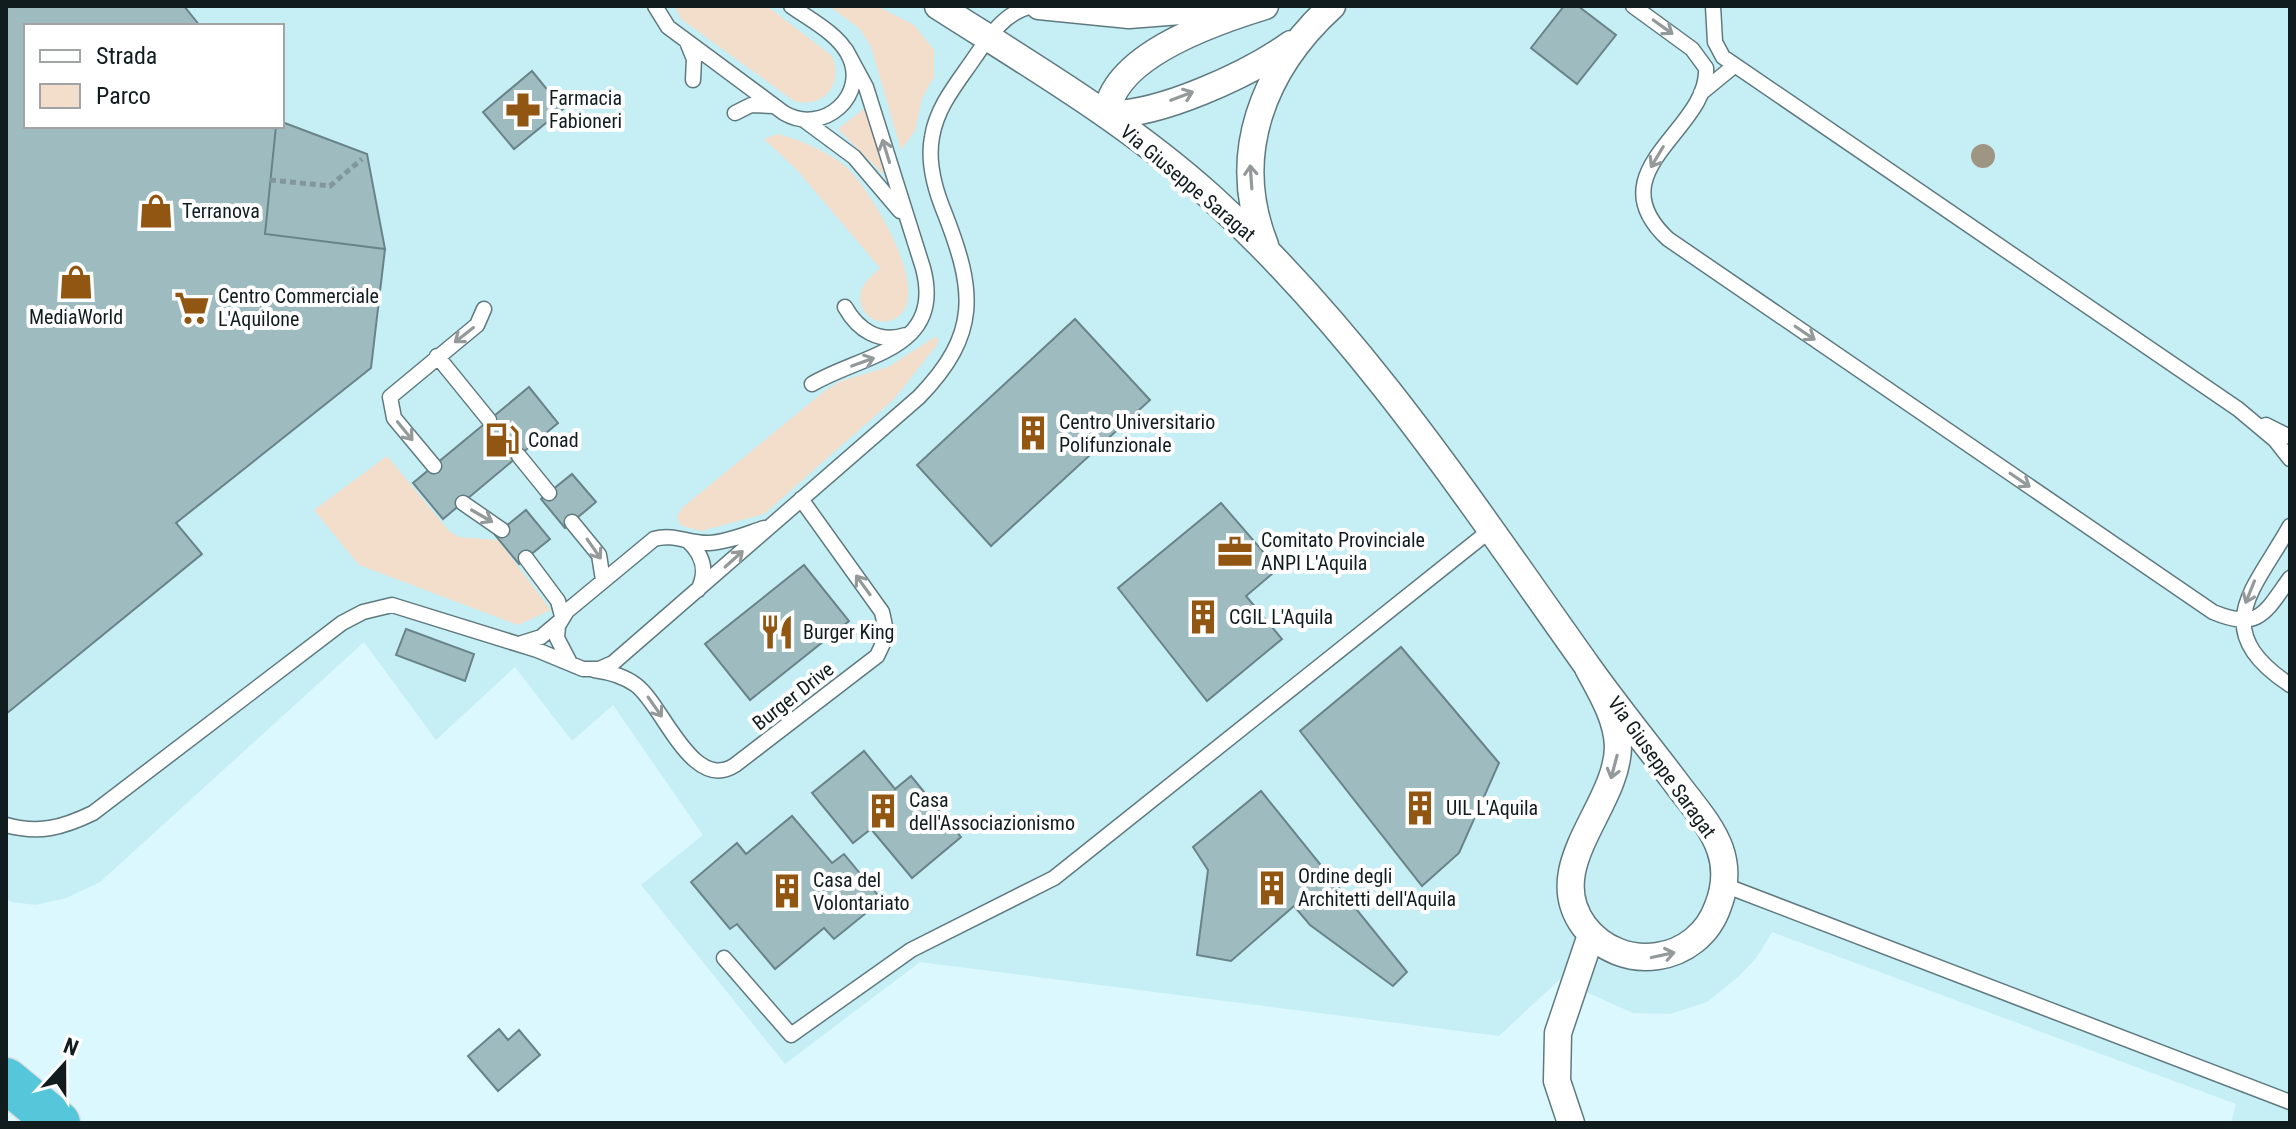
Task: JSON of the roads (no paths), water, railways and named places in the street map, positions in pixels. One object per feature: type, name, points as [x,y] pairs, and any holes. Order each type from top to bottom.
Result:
[{"type":"highway","points":[[6,1078],[64,1119]]},
{"type":"street","name":"Via Giuseppe Saragat","points":[[938,6],[1107,114],[1208,195],[1337,326],[1408,413],[1493,528],[1588,668],[1712,833],[1725,868],[1724,885],[1713,919],[1704,932],[1665,957],[1620,952],[1591,935],[1572,905],[1572,871],[1612,776],[1618,749],[1613,720],[1588,668]]},
{"type":"street","points":[[1036,6],[1129,15],[1239,6]]},
{"type":"street","name":"Via Giuseppe Saragat","points":[[1107,114],[1116,85],[1135,67],[1201,30],[1265,6]]},
{"type":"street","name":"Via Giuseppe Saragat","points":[[1107,114],[1148,108],[1233,76],[1273,56],[1307,31],[1332,6]]},
{"type":"street","name":"Via Giuseppe Saragat","points":[[1268,253],[1253,203],[1251,140],[1259,110],[1272,81],[1307,31]]},
{"type":"street","points":[[1571,1123],[1557,1081],[1558,1033],[1591,935]]},
{"type":"lane","points":[[655,6],[668,27],[779,109]]},
{"type":"lane","points":[[791,6],[846,50],[866,87],[925,279],[927,298],[921,322],[910,334],[884,353],[812,384]]},
{"type":"lane","points":[[6,825],[27,831],[49,831],[93,813],[342,623],[363,612],[392,605],[407,608],[583,668],[613,663],[919,397],[941,372],[958,345],[968,314],[967,278],[932,175],[932,138],[945,102],[988,38],[1010,16],[1036,6]]},
{"type":"lane","points":[[1633,6],[1692,49],[1734,66]]},
{"type":"lane","points":[[1713,6],[1719,51],[1734,66],[2238,409],[2275,440],[2290,459]]},
{"type":"lane","points":[[684,39],[694,59],[693,80]]},
{"type":"lane","points":[[1692,49],[1706,68],[1701,93]]},
{"type":"lane","points":[[804,120],[825,117],[847,99],[854,71],[846,50]]},
{"type":"lane","points":[[1734,66],[1701,93],[1646,178],[1645,203],[1657,229],[2213,612],[2251,647],[2264,664],[2290,685]]},
{"type":"lane","points":[[735,113],[759,104],[804,120],[837,142],[869,172],[908,226]]},
{"type":"lane","points":[[845,307],[859,326],[875,336],[892,339],[910,334]]},
{"type":"lane","points":[[434,466],[394,418],[389,406],[394,391],[481,320],[484,309]]},
{"type":"lane","points":[[437,356],[489,420]]},
{"type":"lane","points":[[2238,409],[2290,437]]},
{"type":"lane","points":[[519,456],[549,493]]},
{"type":"lane","name":"Burger Drive","points":[[583,668],[618,675],[637,686],[692,759],[705,768],[722,771],[735,765],[877,656],[887,635],[882,612],[801,499]]},
{"type":"lane","points":[[463,503],[502,530]]},
{"type":"lane","points":[[572,522],[599,555],[603,580]]},
{"type":"lane","points":[[517,643],[541,637],[603,580],[654,539],[671,536],[687,541],[726,540],[772,525]]},
{"type":"lane","points":[[2251,647],[2244,621],[2247,595],[2290,526]]},
{"type":"lane","points":[[724,958],[791,1035],[911,950],[1054,878],[1493,528]]},
{"type":"lane","points":[[687,541],[703,563],[703,579],[696,593]]},
{"type":"lane","points":[[526,558],[554,594],[561,618],[558,644],[583,668]]},
{"type":"lane","points":[[2213,612],[2244,621],[2266,612],[2290,578]]},
{"type":"lane","points":[[1724,885],[2290,1102]]},
{"type":"place","name":"Farmacia Fabioneri","points":[[523,110]]},
{"type":"place","name":"Terranova","points":[[156,211]]},
{"type":"place","name":"MediaWorld","points":[[76,282]]},
{"type":"place","name":"Centro Commerciale L'Aquilone","points":[[192,308]]},
{"type":"place","name":"Centro Universitario Polifunzionale","points":[[1033,433]]},
{"type":"place","name":"Conad","points":[[502,440]]},
{"type":"place","name":"Comitato Provinciale ANPI L'Aquila","points":[[1235,552]]},
{"type":"place","name":"CGIL L'Aquila","points":[[1203,617]]},
{"type":"place","name":"Burger King","points":[[777,632]]},
{"type":"place","name":"UIL L'Aquila","points":[[1420,808]]},
{"type":"place","name":"Casa dell'Associazionismo","points":[[883,811]]},
{"type":"place","name":"Ordine degli Architetti dell'Aquila","points":[[1272,888]]},
{"type":"place","name":"Casa del Volontariato","points":[[787,891]]}]
